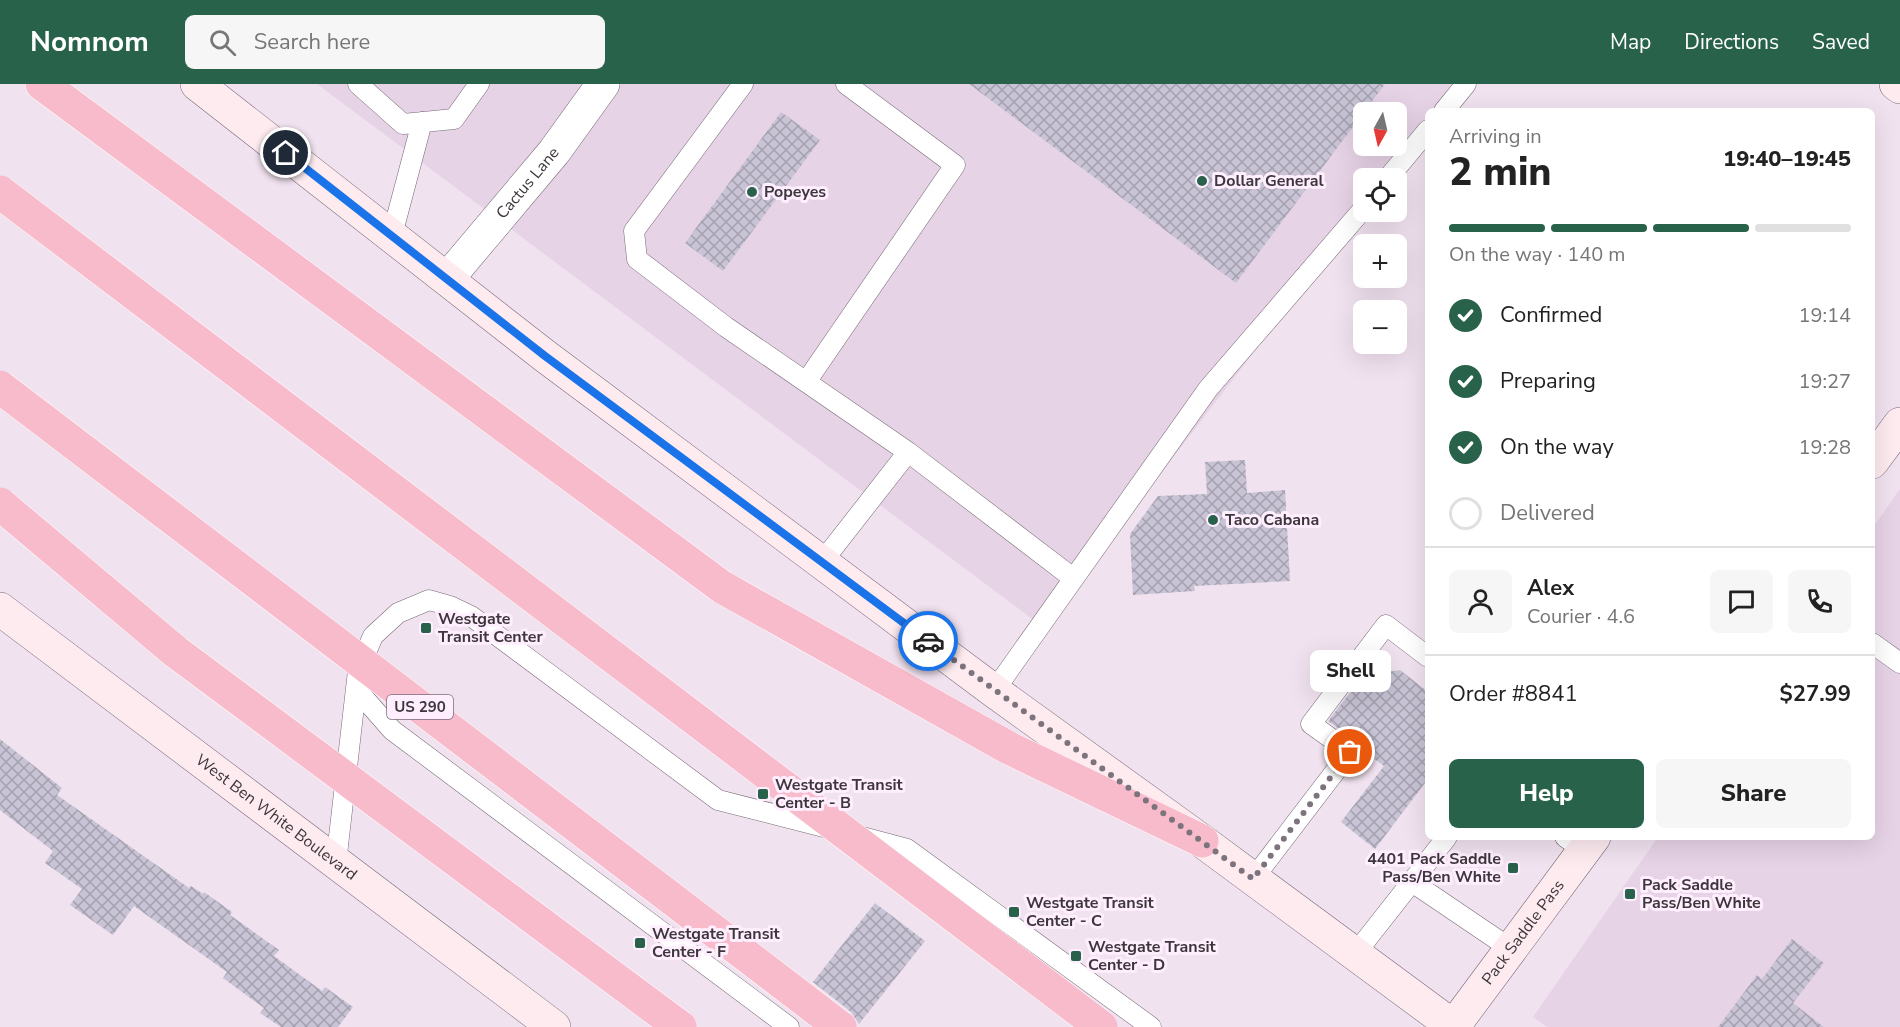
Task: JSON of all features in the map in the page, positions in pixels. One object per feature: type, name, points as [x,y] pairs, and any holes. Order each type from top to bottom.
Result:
[{"type":"highway","points":[[42,84],[722,587],[1010,748],[1202,841]]},
{"type":"highway","points":[[0,192],[1101,1027]]},
{"type":"highway","name":"US 290","points":[[0,387],[840,1027]]},
{"type":"highway","points":[[0,504],[176,652],[680,1027]]},
{"type":"main road","points":[[197,84],[555,363],[994,691],[1202,841],[1453,1027]]},
{"type":"main road","points":[[1896,84],[1900,87]]},
{"type":"main road","points":[[1875,458],[1900,424]]},
{"type":"main road","name":"West Ben White Boulevard","points":[[0,609],[554,1027]]},
{"type":"main road","name":"Pack Saddle Pass","points":[[1453,1027],[1511,950],[1581,842]]},
{"type":"street","name":"Cactus Lane","points":[[448,278],[554,152],[603,84]]},
{"type":"lane","points":[[357,84],[403,124],[454,119],[479,84]]},
{"type":"lane","points":[[743,84],[634,231],[637,258],[726,327],[908,452],[1073,578]]},
{"type":"lane","points":[[806,382],[955,165],[846,84]]},
{"type":"lane","points":[[1446,108],[1466,84]]},
{"type":"lane","points":[[392,235],[422,122]]},
{"type":"lane","points":[[1396,168],[1425,134]]},
{"type":"lane","points":[[994,691],[1208,389],[1353,221]]},
{"type":"lane","points":[[822,562],[908,452]]},
{"type":"lane","points":[[336,863],[358,671],[373,636],[398,613],[429,600],[450,606],[471,616],[718,800],[907,849],[1151,1027]]},
{"type":"lane","points":[[1253,879],[1350,752],[1311,723],[1386,625],[1425,655]]},
{"type":"lane","points":[[1875,645],[1900,663]]},
{"type":"lane","points":[[357,690],[392,730],[789,1027]]},
{"type":"lane","points":[[1355,954],[1445,840]]},
{"type":"lane","points":[[1412,882],[1511,950]]},
{"type":"shaded area","points":[[317,84],[1460,84],[1441,108],[1425,108],[1425,130],[1407,153],[1407,102],[1353,102],[1353,156],[1405,156],[1396,168],[1353,168],[1354,222],[1043,627]]},
{"type":"shaded area","points":[[1900,489],[1900,1027],[1547,1027],[1533,1017],[1656,840],[1875,840],[1875,525]]},
{"type":"building","points":[[969,84],[1385,84],[1372,102],[1353,102],[1353,127],[1236,283]]},
{"type":"building","name":"Popeyes","points":[[781,112],[820,140],[723,271],[685,243]]},
{"type":"building","name":"Taco Cabana","points":[[1245,460],[1247,493],[1285,490],[1290,581],[1194,586],[1195,591],[1133,595],[1130,534],[1158,496],[1207,494],[1205,462]]},
{"type":"building","points":[[1400,670],[1425,690],[1425,783],[1375,849],[1341,822],[1384,766],[1328,721],[1363,676]]},
{"type":"building","points":[[0,739],[62,788],[57,795],[189,888],[191,886],[203,894],[204,892],[232,912],[230,915],[279,950],[274,956],[322,991],[325,987],[353,1007],[338,1027],[281,1027],[260,1013],[264,1008],[223,978],[227,972],[134,906],[113,935],[70,905],[82,889],[45,863],[53,851],[0,810]]},
{"type":"building","points":[[875,903],[925,941],[859,1024],[851,1012],[813,982]]},
{"type":"building","points":[[1792,939],[1824,963],[1793,1003],[1824,1027],[1718,1027],[1757,975],[1762,979]]},
{"type":"way so far","points":[[928,641],[1253,879],[1350,752]]},
{"type":"place","name":"Dollar General","points":[[1202,181]]},
{"type":"place","name":"Popeyes","points":[[752,192]]},
{"type":"place","name":"Taco Cabana","points":[[1213,520]]},
{"type":"place","name":"Westgate Transit Center","points":[[426,628]]},
{"type":"place","name":"Shell","points":[[1350,752]]},
{"type":"place","name":"Westgate Transit Center - B","points":[[763,794]]},
{"type":"place","name":"4401 Pack Saddle Pass/Ben White","points":[[1513,868]]},
{"type":"place","name":"Pack Saddle Pass/Ben White","points":[[1630,894]]},
{"type":"place","name":"Westgate Transit Center - C","points":[[1014,912]]},
{"type":"place","name":"Westgate Transit Center - F","points":[[640,943]]},
{"type":"place","name":"Westgate Transit Center - D","points":[[1076,956]]},
{"type":"route","points":[[286,153],[545,356],[928,641]]}]
